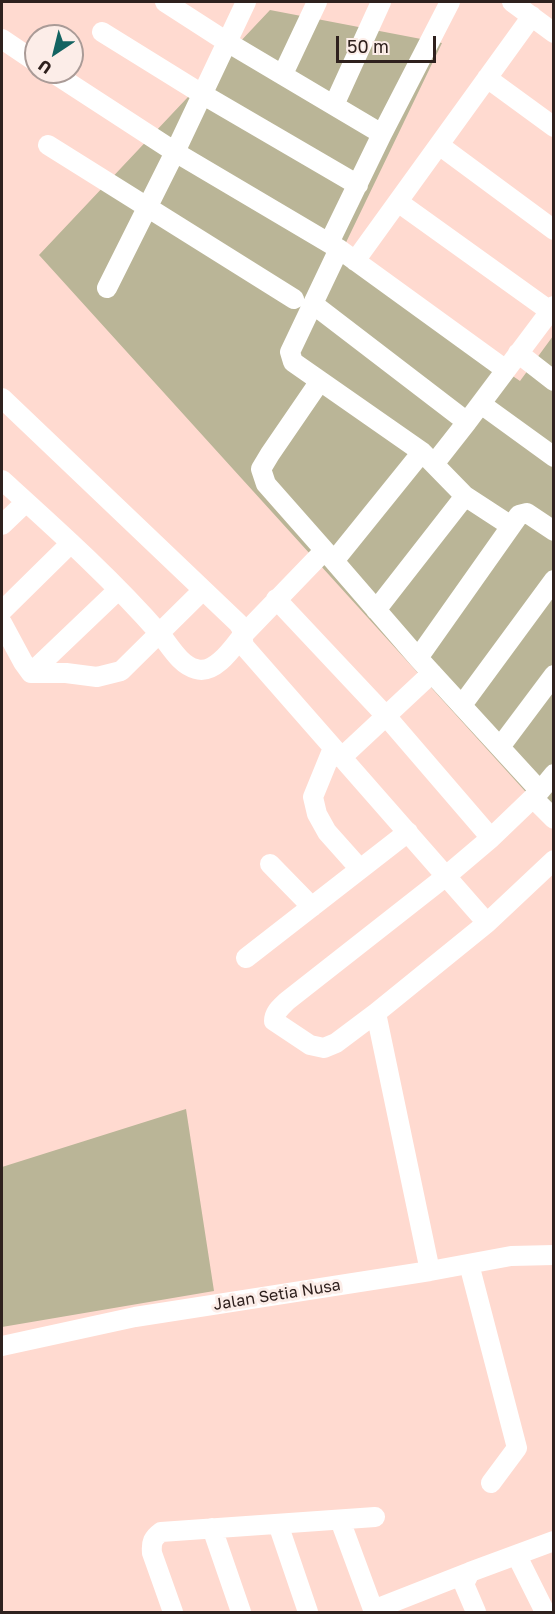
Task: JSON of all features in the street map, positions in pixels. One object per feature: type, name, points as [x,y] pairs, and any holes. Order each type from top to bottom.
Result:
[{"type":"street","points":[[106,288],[175,152],[246,2]]},
{"type":"street","points":[[283,74],[317,2]]},
{"type":"street","points":[[334,105],[381,2]]},
{"type":"street","points":[[450,2],[382,134],[358,184],[334,246],[304,302],[290,352],[293,362],[428,458],[465,496],[511,526]]},
{"type":"street","points":[[512,2],[554,33]]},
{"type":"street","points":[[171,3],[227,42],[382,134]]},
{"type":"street","points":[[355,261],[532,16]]},
{"type":"street","points":[[102,32],[202,94],[358,184]]},
{"type":"street","points":[[2,39],[24,54]]},
{"type":"street","points":[[487,78],[554,127]]},
{"type":"street","points":[[70,84],[175,152],[334,246],[506,370]]},
{"type":"street","points":[[48,145],[304,302],[467,422]]},
{"type":"street","points":[[439,145],[554,230]]},
{"type":"street","points":[[2,480],[118,590],[183,662],[195,669],[205,670],[215,665],[276,599],[329,556],[467,422],[552,309],[398,202]]},
{"type":"street","points":[[518,353],[554,381]]},
{"type":"street","points":[[320,381],[261,469],[266,484],[418,658],[500,747],[554,819]]},
{"type":"street","points":[[2,398],[238,623],[242,629],[243,646],[486,923]]},
{"type":"street","points":[[481,404],[554,457]]},
{"type":"street","points":[[376,610],[465,496]]},
{"type":"street","points":[[2,525],[26,502]]},
{"type":"street","points":[[418,658],[519,514],[527,513],[554,531]]},
{"type":"street","points":[[2,611],[71,543]]},
{"type":"street","points":[[462,705],[554,580]]},
{"type":"street","points":[[31,673],[118,590]]},
{"type":"street","points":[[31,673],[66,673],[97,677],[122,671],[203,590]]},
{"type":"street","points":[[276,599],[386,716],[491,838]]},
{"type":"street","points":[[2,623],[31,673]]},
{"type":"street","points":[[360,869],[327,832],[317,814],[313,797],[337,753],[386,716],[432,673]]},
{"type":"street","points":[[500,747],[554,675]]},
{"type":"street","points":[[554,774],[537,794],[491,838],[287,1001],[277,1010],[274,1021],[310,1045],[324,1048],[336,1043],[486,923],[554,860]]},
{"type":"street","points":[[246,958],[408,832]]},
{"type":"street","points":[[270,864],[312,907]]},
{"type":"street","points":[[376,1013],[430,1271]]},
{"type":"street","name":"Jalan Setia Nusa","points":[[2,1346],[135,1317],[430,1271],[511,1256],[554,1255]]},
{"type":"street","points":[[469,1264],[517,1448],[491,1483]]},
{"type":"street","points":[[174,1612],[152,1552],[151,1545],[154,1538],[161,1532],[375,1517]]},
{"type":"street","points":[[340,1520],[374,1611],[554,1541]]},
{"type":"street","points":[[279,1524],[309,1612]]},
{"type":"street","points":[[212,1528],[241,1612]]},
{"type":"street","points":[[517,1556],[545,1612]]},
{"type":"street","points":[[470,1572],[464,1584],[476,1612]]},
{"type":"shaded area","points":[[270,10],[442,43],[339,257],[520,381],[553,336],[553,822],[39,255]]},
{"type":"shaded area","points":[[186,1109],[214,1291],[2,1327],[2,1167]]}]
